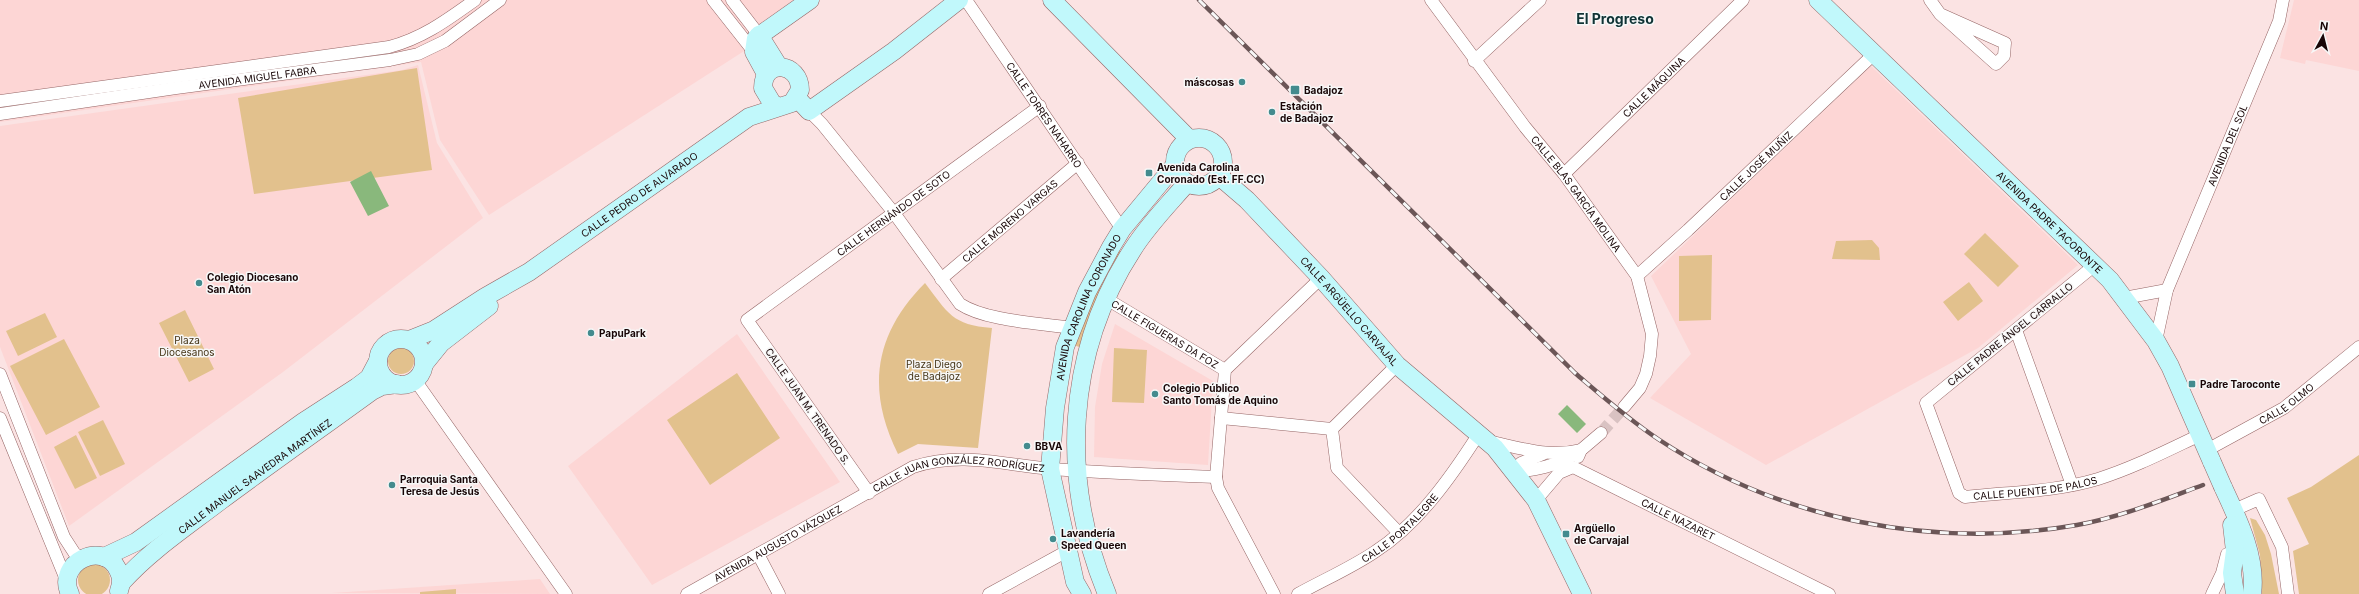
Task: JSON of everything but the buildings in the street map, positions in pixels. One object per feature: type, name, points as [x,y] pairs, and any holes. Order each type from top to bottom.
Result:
[{"type":"main road","points":[[769,76],[754,52],[755,43],[760,29],[810,0]]},
{"type":"main road","points":[[797,98],[809,111],[894,51],[959,0]]},
{"type":"main road","points":[[1052,0],[1189,140]]},
{"type":"main road","name":"AVENIDA PADRE TACORONTE","points":[[1818,0],[2095,265],[2124,298],[2156,341],[2170,366],[2223,487],[2250,560],[2251,594]]},
{"type":"main road","points":[[760,29],[769,76],[772,103],[779,107],[792,103],[797,98],[800,90],[798,79],[790,70],[769,76]]},
{"type":"main road","name":"CALLE PEDRO DE ALVARADO","points":[[749,117],[769,76]]},
{"type":"main road","name":"CALLE PEDRO DE ALVARADO","points":[[424,364],[441,343],[493,304],[530,272],[749,117],[779,107]]},
{"type":"main road","points":[[1205,138],[1218,146],[1224,161],[1219,176],[1208,185],[1194,186],[1187,183],[1181,178],[1175,165],[1178,150],[1189,140],[1205,138]]},
{"type":"main road","name":"AVENIDA CAROLINA CORONADO","points":[[1082,594],[1075,582],[1050,469],[1059,379],[1071,328],[1099,267],[1122,230],[1175,165]]},
{"type":"main road","name":"CALLE ARGÜELLO CARVAJAL","points":[[1219,176],[1247,200],[1321,278],[1397,365],[1482,438],[1513,472],[1536,500],[1582,594]]},
{"type":"main road","name":"AVENIDA CAROLINA CORONADO","points":[[1107,594],[1094,562],[1084,522],[1076,471],[1076,420],[1080,378],[1094,328],[1105,298],[1134,247],[1187,183]]},
{"type":"main road","name":"CALLE PEDRO DE ALVARADO","points":[[409,340],[434,330],[485,297],[530,272]]},
{"type":"main road","points":[[403,339],[409,340],[422,353],[424,364],[421,373],[415,380],[408,383],[396,384],[385,378],[379,367],[378,361],[382,349],[391,341],[403,339]]},
{"type":"main road","name":"CALLE MANUEL SAAVEDRA MARTÍNEZ","points":[[104,557],[136,542],[304,422],[357,387],[369,378],[378,361]]},
{"type":"main road","name":"CALLE MANUEL SAAVEDRA MARTÍNEZ","points":[[120,590],[140,563],[170,539],[372,391],[382,386],[396,384]]},
{"type":"main road","name":"AVENIDA PADRE TACORONTE","points":[[2232,583],[2235,541],[2233,514]]},
{"type":"main road","points":[[69,591],[71,568],[83,557],[89,555],[104,557],[116,566],[120,590]]},
{"type":"street","name":"AVENIDA MIGUEL FABRA","points":[[0,101],[389,47],[412,41],[436,28],[475,0]]},
{"type":"street","name":"AVENIDA MIGUEL FABRA","points":[[0,114],[176,88],[390,60],[418,54],[445,41],[500,0]]},
{"type":"street","points":[[713,0],[754,52]]},
{"type":"street","points":[[732,0],[760,29]]},
{"type":"street","name":"CALLE TORRES NAHARRO","points":[[966,0],[1078,162],[1122,230]]},
{"type":"street","name":"CALLE BLAS GARCÍA MOLINA","points":[[1431,0],[1474,61],[1525,127],[1564,174],[1637,276],[1652,334],[1650,356],[1646,374],[1640,388],[1624,407]]},
{"type":"street","points":[[1474,61],[1540,0]]},
{"type":"street","name":"CALLE MÁQUINA","points":[[1564,174],[1743,0]]},
{"type":"street","points":[[1930,0],[1940,14],[1996,64],[2004,56],[2005,43],[1940,14]]},
{"type":"street","name":"AVENIDA DEL SOL","points":[[2156,341],[2167,290],[2280,21],[2283,0]]},
{"type":"street","name":"CALLE JOSÉ MUÑIZ","points":[[1637,276],[1688,230],[1874,54]]},
{"type":"street","name":"CALLE HERNÁNDO DE SOTO","points":[[747,320],[1040,106]]},
{"type":"street","points":[[809,111],[822,124],[894,213],[951,295],[960,304],[972,312],[1071,328]]},
{"type":"street","name":"CALLE MORENO VARGAS","points":[[941,279],[1078,162]]},
{"type":"street","name":"CALLE PADRE ÁNGEL CARRALLO","points":[[1926,403],[2095,265]]},
{"type":"street","name":"CALLE FIGUERAS DA FOZ","points":[[1274,594],[1218,488],[1216,477],[1225,370],[1321,278]]},
{"type":"street","points":[[2124,298],[2167,290]]},
{"type":"street","name":"CALLE FIGUERAS DA FOZ","points":[[1105,298],[1225,370]]},
{"type":"street","name":"CALLE JUAN M. TRENADO S.","points":[[747,320],[869,493]]},
{"type":"street","points":[[2016,330],[2072,485]]},
{"type":"street","name":"CALLE OLMO","points":[[2206,449],[2284,408],[2359,347]]},
{"type":"street","points":[[1332,429],[1397,365]]},
{"type":"street","points":[[0,374],[66,542],[75,554],[83,557]]},
{"type":"street","points":[[415,380],[566,594]]},
{"type":"street","name":"CALLE PUENTE DE PALOS","points":[[1926,403],[1959,493],[1965,497],[2072,485],[2206,449]]},
{"type":"street","points":[[0,418],[69,591]]},
{"type":"street","points":[[1221,418],[1332,429]]},
{"type":"street","points":[[1332,429],[1337,468],[1400,533]]},
{"type":"street","points":[[1513,472],[1531,470],[1563,462],[1581,450],[1601,433]]},
{"type":"street","name":"CALLE ARGÜELLO CARVAJAL","points":[[1482,438],[1548,453],[1568,453],[1581,450]]},
{"type":"street","name":"CALLE PORTALEGRE","points":[[1298,594],[1375,552],[1400,533],[1419,514],[1466,455],[1482,438]]},
{"type":"street","points":[[1536,500],[1559,473],[1573,467],[1581,450]]},
{"type":"street","name":"CALLE ARGÜELLO CARVAJAL","points":[[1513,472],[1520,463],[1548,453]]},
{"type":"street","name":"CALLE JUAN GONZÁLEZ RODRÍGUEZ","points":[[869,493],[913,467],[934,460],[972,459],[1050,469]]},
{"type":"street","name":"CALLE NAZARET","points":[[1573,467],[1829,594]]},
{"type":"street","points":[[1050,469],[1216,477]]},
{"type":"street","name":"AVENIDA AUGUSTO VÁZQUEZ","points":[[687,594],[869,493]]},
{"type":"street","points":[[2212,594],[2222,573],[2228,550],[2233,514],[2259,499],[2282,548],[2288,594]]},
{"type":"street","points":[[996,592],[1069,550]]},
{"type":"street","points":[[758,554],[779,594]]},
{"type":"street","points":[[2212,594],[2244,575],[2251,594]]},
{"type":"shaded area","points":[[0,0],[816,0],[755,44],[489,215],[440,140],[421,62],[0,122]]},
{"type":"shaded area","points":[[2294,0],[2359,0],[2359,71],[2306,60],[2305,64],[2280,58]]},
{"type":"shaded area","name":"Colegio Diocesano San Atón","points":[[418,65],[437,143],[483,218],[283,372],[69,526],[0,347],[0,126],[402,70]]},
{"type":"shaded area","points":[[1871,66],[2078,265],[1978,348],[1766,465],[1650,398],[1691,354],[1651,276]]},
{"type":"shaded area","points":[[371,171],[389,206],[368,216],[350,182]]},
{"type":"shaded area","name":"Colegio Público Santo Tomás de Aquino","points":[[1115,324],[1213,381],[1208,465],[1094,457],[1095,407],[1102,364]]},
{"type":"shaded area","points":[[737,334],[840,482],[652,585],[568,466]]},
{"type":"shaded area","points":[[1567,405],[1586,424],[1577,433],[1558,414]]},
{"type":"shaded area","points":[[540,579],[550,594],[332,593]]},
{"type":"green space","points":[[417,68],[432,170],[254,194],[238,98]]},
{"type":"green space","points":[[1985,233],[2019,266],[1998,287],[1964,254]]},
{"type":"green space","points":[[1872,240],[1879,248],[1880,260],[1832,259],[1836,241]]},
{"type":"green space","points":[[1118,250],[1123,252],[1099,295],[1079,347],[1074,345],[1082,320]]},
{"type":"green space","points":[[1712,255],[1711,320],[1679,321],[1679,256]]},
{"type":"green space","points":[[1969,282],[1983,301],[1958,321],[1943,302]]},
{"type":"green space","name":"Plaza Diego de Badajoz","points":[[925,283],[952,316],[968,324],[992,328],[978,448],[918,444],[898,454],[888,430],[882,407],[879,385],[880,364],[886,343],[895,322],[908,302]]},
{"type":"green space","name":"Plaza Diocesanos","points":[[185,310],[214,369],[189,382],[159,323]]},
{"type":"green space","points":[[45,313],[57,337],[18,356],[6,331]]},
{"type":"green space","points":[[64,339],[100,407],[46,435],[10,366]]},
{"type":"green space","points":[[401,348],[410,352],[414,361],[410,370],[401,374],[392,370],[388,361],[392,352]]},
{"type":"green space","points":[[1114,348],[1147,350],[1144,403],[1112,402]]},
{"type":"green space","points":[[737,373],[780,438],[710,485],[667,420]]},
{"type":"green space","points":[[103,420],[125,464],[100,476],[78,432]]},
{"type":"green space","points":[[76,435],[97,478],[75,489],[54,447]]},
{"type":"green space","points":[[2359,455],[2359,594],[2299,594],[2293,551],[2309,544],[2287,498],[2311,487]]},
{"type":"green space","points":[[2250,518],[2256,520],[2265,535],[2271,554],[2279,594],[2262,594],[2260,555]]},
{"type":"green space","points":[[91,564],[97,564],[106,568],[110,580],[106,592],[97,596],[91,596],[82,592],[78,583],[78,577],[82,568]]},
{"type":"green space","points":[[456,589],[456,594],[420,594],[420,592]]},
{"type":"tunnel","points":[[1601,433],[1624,407]]},
{"type":"railway","points":[[1199,0],[1575,373],[1615,407],[1658,439],[1705,467],[1755,490],[1806,508],[1859,522],[1913,530],[1968,534],[2023,532],[2093,522],[2125,513],[2203,485]]},
{"type":"place","name":"máscosas","points":[[1242,82]]},
{"type":"place","name":"Badajoz","points":[[1295,90]]},
{"type":"place","name":"Estación de Badajoz","points":[[1272,112]]},
{"type":"place","name":"Avenida Carolina Coronado (Est. FF.CC)","points":[[1149,173]]},
{"type":"place","name":"Colegio Diocesano San Atón","points":[[199,283]]},
{"type":"place","name":"PapuPark","points":[[591,333]]},
{"type":"place","name":"Padre Taroconte","points":[[2192,384]]},
{"type":"place","name":"Colegio Público Santo Tomás de Aquino","points":[[1155,394]]},
{"type":"place","name":"BBVA","points":[[1027,446]]},
{"type":"place","name":"Parroquia Santa Teresa de Jesús","points":[[392,485]]},
{"type":"place","name":"Argüello de Carvajal","points":[[1566,534]]},
{"type":"place","name":"Lavandería Speed Queen","points":[[1053,539]]},
{"type":"district","name":"El Progreso","points":[[1615,19]]}]
